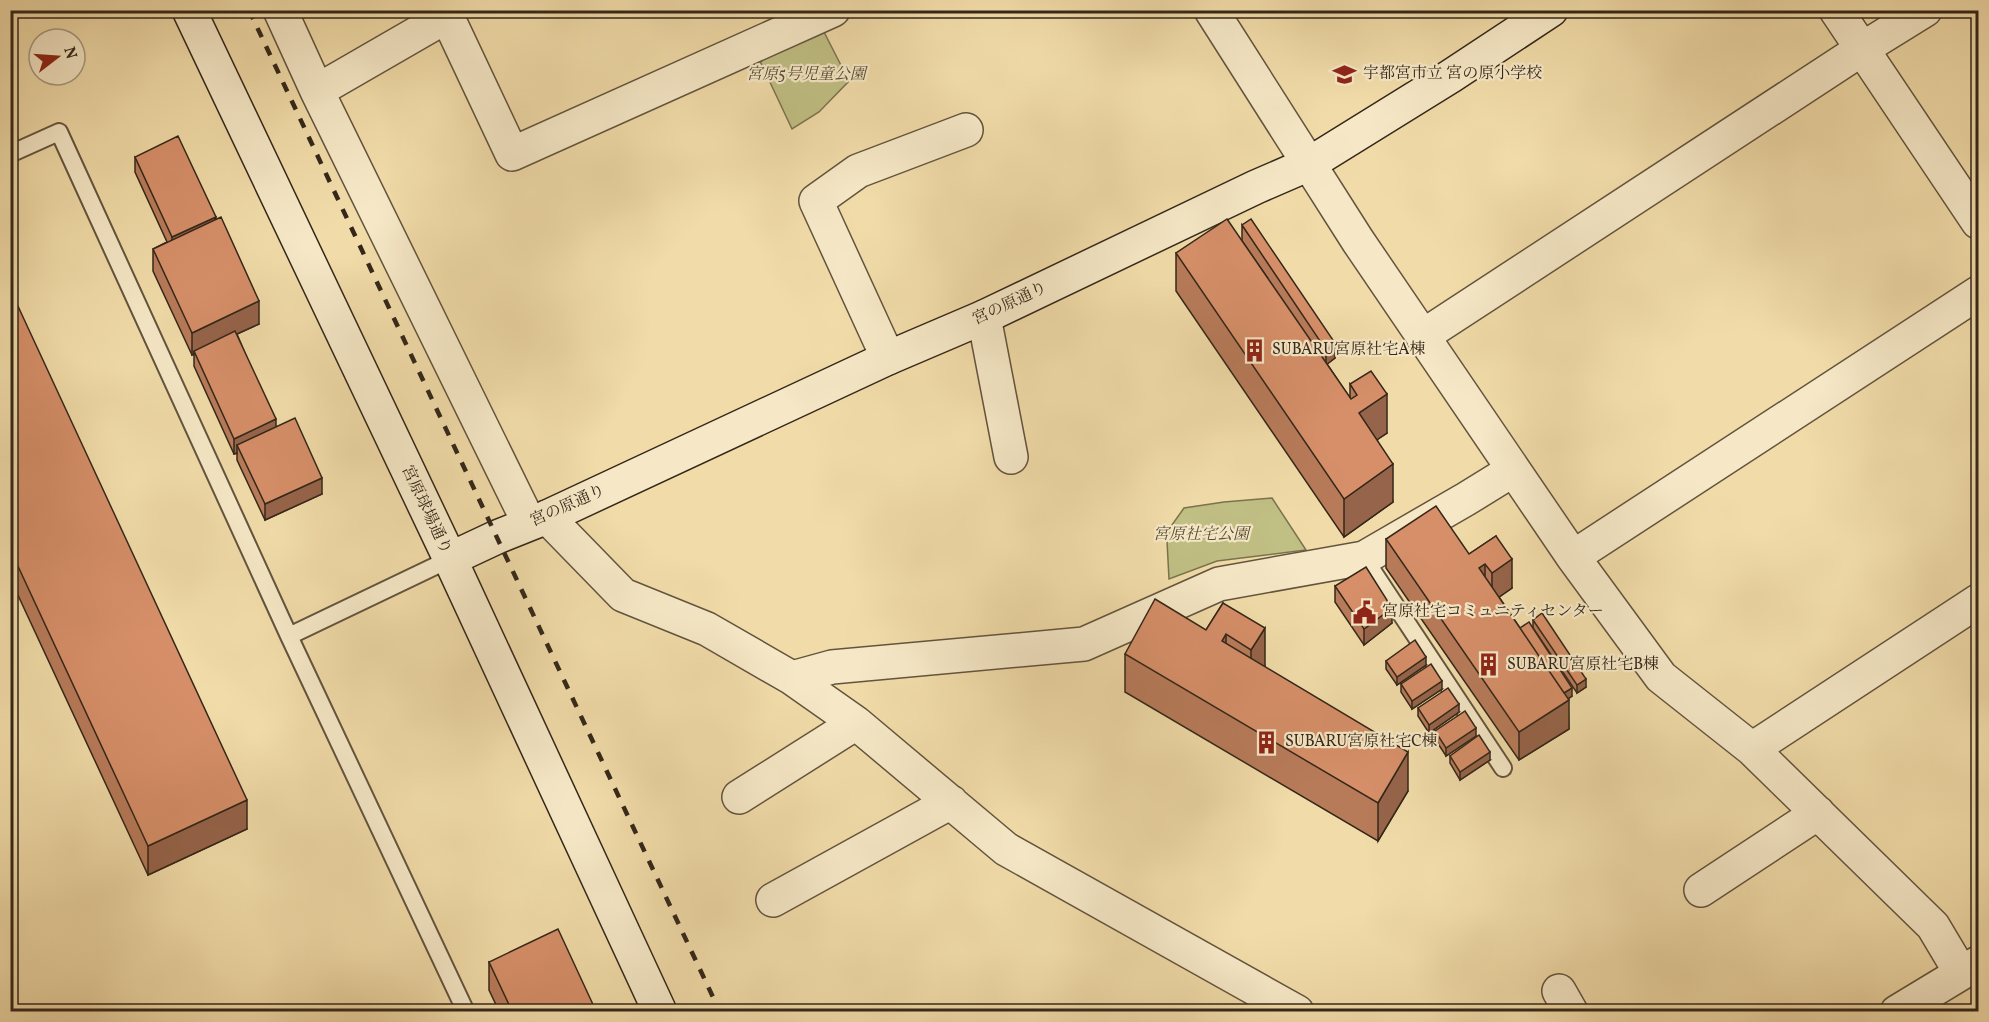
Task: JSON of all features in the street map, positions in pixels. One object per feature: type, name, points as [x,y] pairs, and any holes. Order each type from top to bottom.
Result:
[{"type":"street","name":"宮原球場通り","points":[[189,10],[450,559],[660,1011]]},
{"type":"street","points":[[280,10],[317,91],[538,520],[623,595],[707,629],[792,678],[855,723],[1006,849],[1297,1011]]},
{"type":"street","points":[[317,91],[447,16],[512,154],[833,10]]},
{"type":"street","points":[[1211,10],[1358,241],[1513,470],[1661,678],[1752,748],[1933,926],[1970,968],[1913,1008]]},
{"type":"street","name":"宮の原通り","points":[[450,559],[984,316],[1309,164],[1451,76],[1551,10]]},
{"type":"street","points":[[1836,10],[1978,222]]},
{"type":"street","points":[[1423,336],[1924,10]]},
{"type":"street","points":[[888,358],[816,201],[858,171],[966,130]]},
{"type":"street","points":[[1573,556],[1978,293]]},
{"type":"street","points":[[984,316],[1011,457]]},
{"type":"street","points":[[792,678],[832,667],[1084,644],[1219,584],[1364,558],[1513,470]]},
{"type":"street","points":[[1752,748],[1978,601]]},
{"type":"street","points":[[739,796],[855,723]]},
{"type":"street","points":[[773,900],[951,802]]},
{"type":"street","points":[[1701,890],[1818,813]]},
{"type":"lane","points":[[10,154],[59,132],[462,1010]]},
{"type":"lane","points":[[1364,558],[1503,768]]},
{"type":"lane","points":[[289,636],[450,559]]},
{"type":"green space","name":"宮原5号児童公園","points":[[823,30],[849,81],[819,112],[792,129],[759,59]]},
{"type":"green space","name":"宮原社宅公園","points":[[1272,498],[1306,550],[1217,561],[1169,579],[1167,541],[1169,529],[1184,508]]},
{"type":"building","points":[[178,136],[216,217],[172,237],[135,157]]},
{"type":"building","points":[[221,217],[259,301],[192,333],[153,249]]},
{"type":"building","points":[[1227,219],[1351,399],[1357,395],[1350,384],[1371,371],[1387,394],[1359,413],[1393,464],[1344,499],[1176,253]]},
{"type":"building","points":[[1251,219],[1335,343],[1326,350],[1242,225]]},
{"type":"building","points":[[10,289],[247,800],[148,846],[10,549]]},
{"type":"building","points":[[235,331],[276,419],[234,439],[194,351]]},
{"type":"building","points":[[295,418],[322,478],[265,504],[237,445]]},
{"type":"building","name":"SUBARU宮原社宅B棟","points":[[1436,506],[1469,554],[1496,536],[1512,559],[1492,573],[1485,564],[1479,568],[1569,700],[1519,732],[1386,539]]},
{"type":"building","points":[[1366,567],[1392,608],[1364,629],[1335,586]]},
{"type":"building","points":[[1155,599],[1206,630],[1223,603],[1265,628],[1251,650],[1226,634],[1222,641],[1408,752],[1378,803],[1125,654]]},
{"type":"building","points":[[1542,613],[1586,679],[1577,685],[1533,620]]},
{"type":"building","points":[[1529,622],[1572,688],[1564,693],[1520,628]]},
{"type":"building","points":[[1415,640],[1426,657],[1397,677],[1386,661]]},
{"type":"building","points":[[1431,664],[1442,681],[1412,701],[1401,684]]},
{"type":"building","points":[[1448,688],[1459,704],[1429,725],[1418,708]]},
{"type":"building","points":[[1465,711],[1476,728],[1446,748],[1435,731]]},
{"type":"building","points":[[1479,735],[1490,752],[1460,772],[1450,756]]},
{"type":"building","points":[[558,929],[596,1011],[512,1011],[489,962]]},
{"type":"railway","points":[[249,10],[720,1012]]},
{"type":"place","name":"宇都宮市立 宮の原小学校","points":[[1345,74]]},
{"type":"place","name":"SUBARU宮原社宅A棟","points":[[1254,350]]},
{"type":"place","name":"宮原社宅コミュニティセンター","points":[[1364,612]]},
{"type":"place","name":"SUBARU宮原社宅B棟","points":[[1489,665]]},
{"type":"place","name":"SUBARU宮原社宅C棟","points":[[1267,742]]}]
